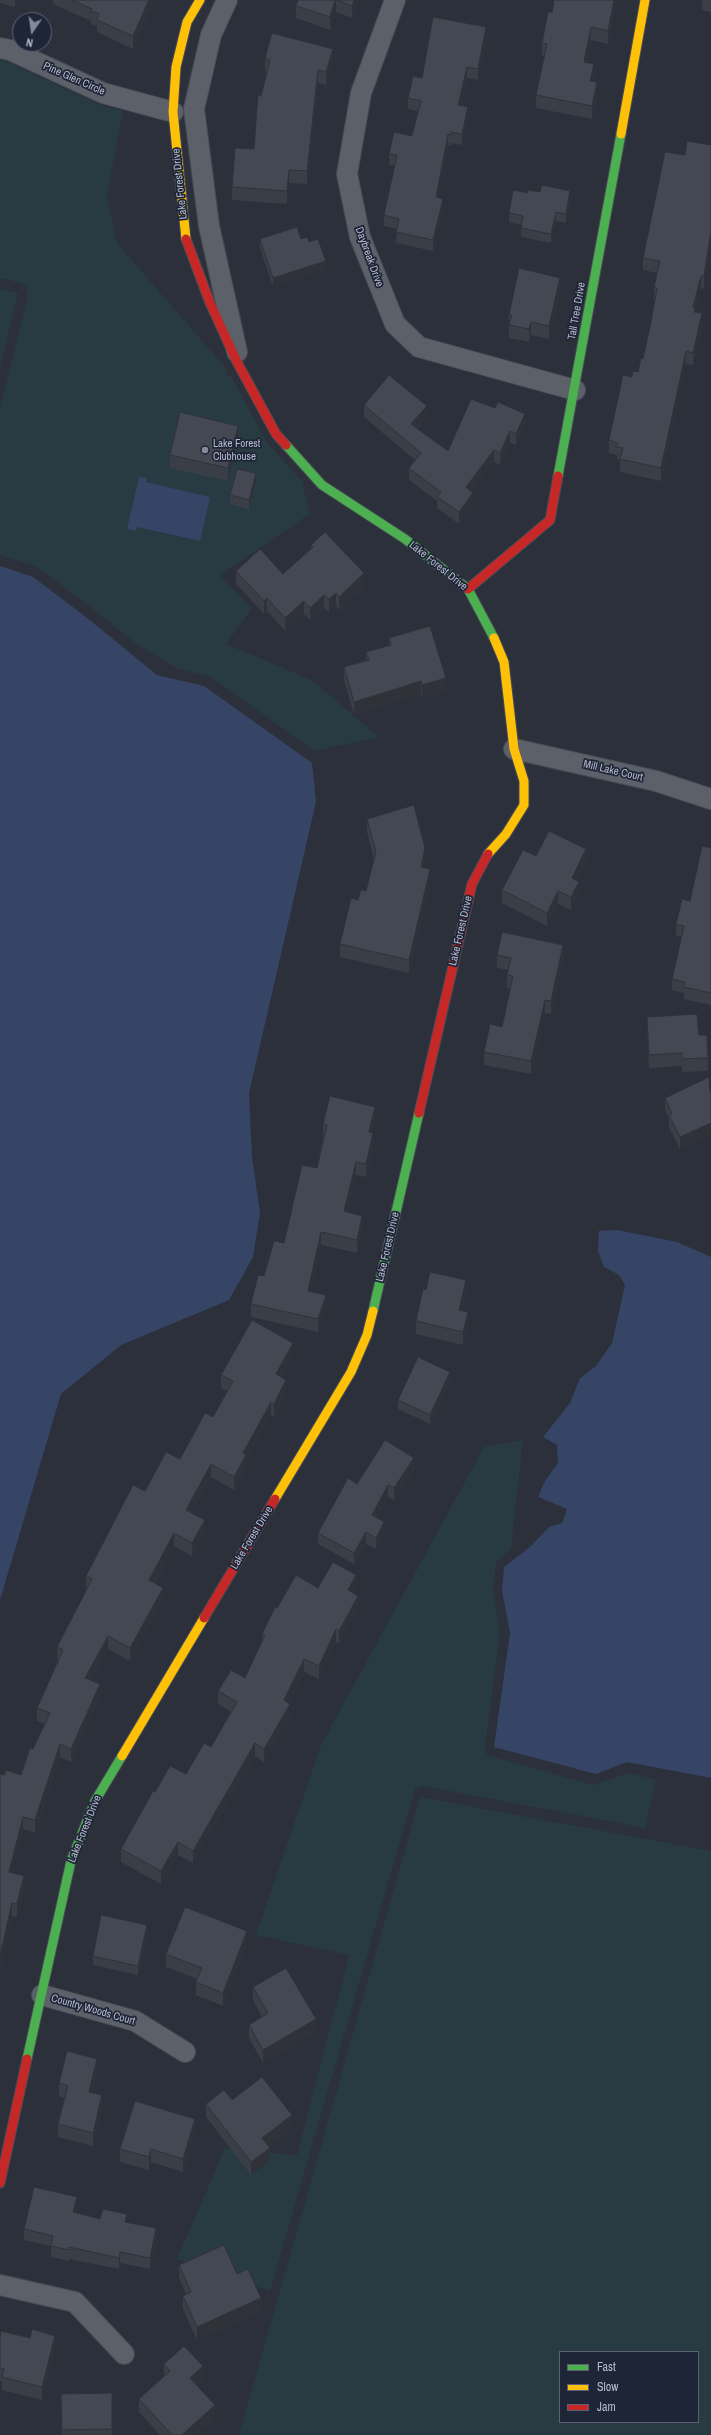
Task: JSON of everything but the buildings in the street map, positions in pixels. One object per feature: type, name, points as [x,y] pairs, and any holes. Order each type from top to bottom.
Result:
[{"type":"street","name":"Lake Forest Drive","points":[[0,2183],[71,1861],[94,1802],[351,1372],[368,1335],[472,884],[484,858],[506,834],[524,805],[524,781],[514,749],[504,662],[493,634],[468,589],[405,539],[322,485],[276,434],[237,362],[210,303],[186,239],[173,112],[176,67],[187,22],[200,0]]},
{"type":"street","name":"Lake Forest Drive","points":[[227,0],[211,35],[194,109],[209,226],[237,345],[237,362]]},
{"type":"street","name":"Daybreak Drive","points":[[395,0],[361,93],[347,174],[360,237],[395,324],[419,347],[575,390]]},
{"type":"street","name":"Tall Tree Drive","points":[[468,589],[550,520],[575,390],[645,0]]},
{"type":"street","name":"Pine Glen Circle","points":[[0,48],[10,50],[103,93],[173,112]]},
{"type":"street","name":"Mill Lake Court","points":[[514,749],[656,781],[711,799]]},
{"type":"street","name":"Country Woods Court","points":[[42,1995],[135,2021],[185,2052]]},
{"type":"street","points":[[0,2285],[75,2302],[124,2354]]},
{"type":"shaded area","points":[[0,61],[7,62],[98,104],[123,111],[107,196],[117,243],[226,368],[226,375],[230,375],[233,379],[266,441],[302,481],[310,514],[220,575],[252,608],[226,644],[312,680],[379,737],[315,751],[209,676],[178,669],[135,643],[92,608],[36,566],[0,555],[0,408],[28,296],[26,286],[21,283],[0,278]]},
{"type":"shaded area","points":[[0,289],[18,293],[0,368]]},
{"type":"shaded area","points":[[523,1440],[511,1549],[497,1561],[495,1567],[493,1591],[500,1633],[485,1746],[487,1755],[594,1785],[627,1773],[656,1779],[645,1828],[423,1786],[415,1789],[270,2291],[177,2259],[225,2148],[297,2155],[349,1955],[256,1935],[321,1745],[484,1447]]},
{"type":"shaded area","points":[[420,1797],[711,1851],[711,2435],[239,2435]]},
{"type":"water","points":[[139,477],[147,478],[146,482],[210,497],[200,541],[137,527],[136,531],[127,529]]},
{"type":"water","points":[[0,566],[33,577],[86,617],[157,675],[204,686],[312,763],[316,802],[249,1093],[252,1156],[260,1213],[253,1257],[229,1300],[121,1345],[61,1394],[0,1600]]},
{"type":"water","points":[[617,1230],[677,1242],[711,1257],[711,1778],[627,1762],[596,1774],[494,1747],[510,1633],[502,1591],[504,1567],[530,1547],[549,1527],[562,1523],[567,1509],[538,1497],[545,1481],[558,1463],[557,1445],[543,1437],[570,1403],[580,1378],[596,1366],[612,1343],[625,1285],[619,1275],[604,1267],[598,1251],[599,1231]]},
{"type":"traffic: fast","points":[[558,476],[621,134]]},
{"type":"traffic: fast","points":[[286,445],[322,485],[405,539],[468,589],[494,638]]},
{"type":"traffic: fast","points":[[373,1311],[419,1113]]},
{"type":"traffic: fast","points":[[27,2059],[71,1861],[95,1801],[122,1756]]},
{"type":"traffic: slow","points":[[186,239],[173,112],[176,67],[187,22],[200,0]]},
{"type":"traffic: slow","points":[[621,134],[645,0]]},
{"type":"traffic: slow","points":[[488,854],[506,834],[524,805],[524,781],[514,749],[504,662],[494,638]]},
{"type":"traffic: slow","points":[[275,1499],[351,1372],[367,1335],[373,1311]]},
{"type":"traffic: slow","points":[[122,1756],[204,1618]]},
{"type":"traffic: jam","points":[[186,239],[210,303],[237,362],[276,434],[286,445]]},
{"type":"traffic: jam","points":[[468,589],[550,520],[558,476]]},
{"type":"traffic: jam","points":[[419,1113],[472,884],[488,854]]},
{"type":"traffic: jam","points":[[204,1618],[275,1499]]},
{"type":"traffic: jam","points":[[0,2183],[27,2059]]},
{"type":"place","name":"Lake Forest Clubhouse","points":[[205,450]]}]
